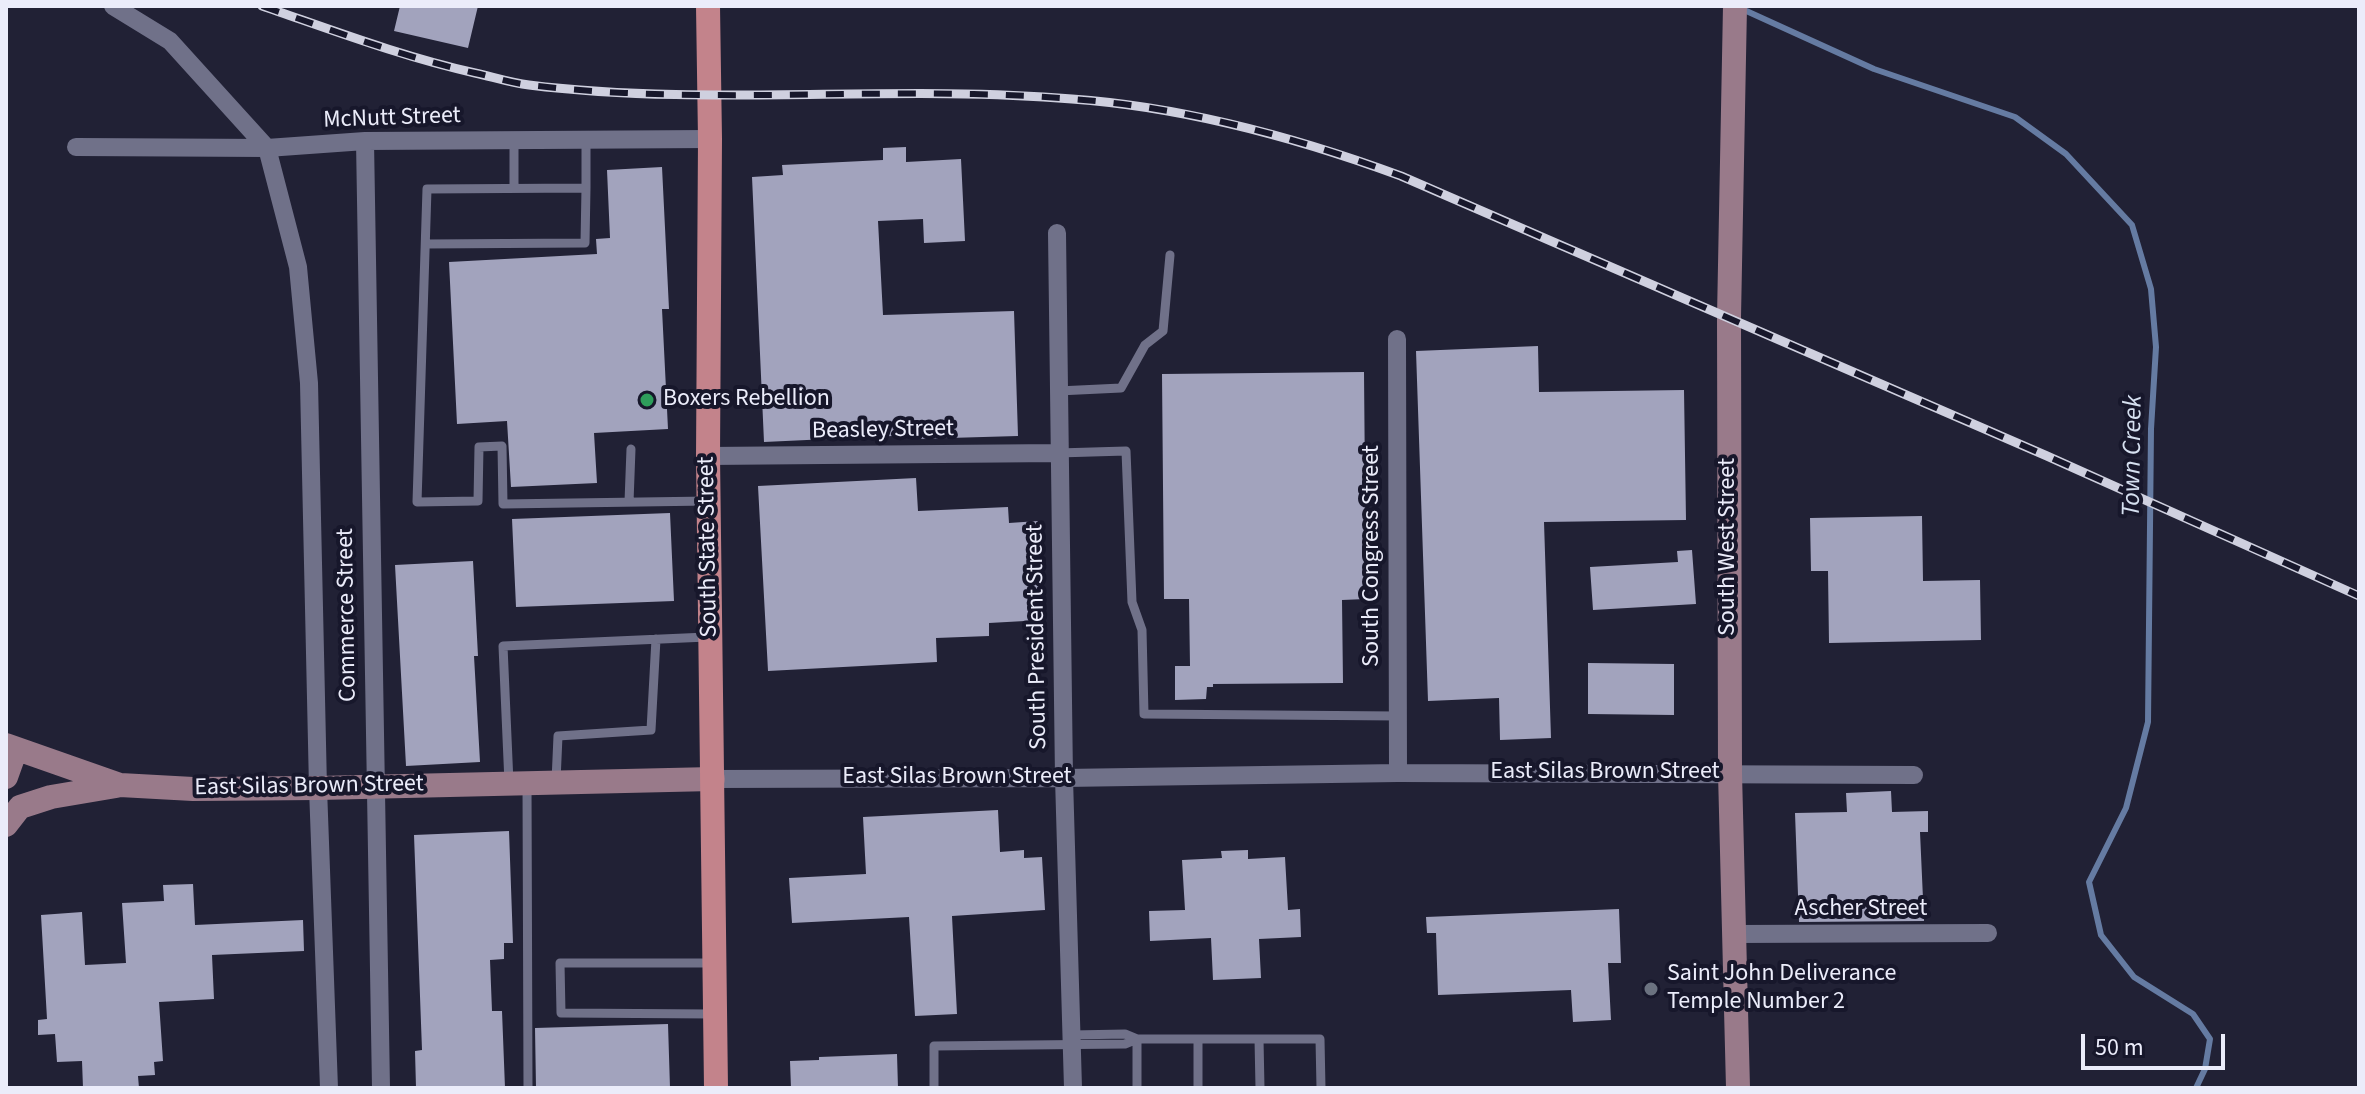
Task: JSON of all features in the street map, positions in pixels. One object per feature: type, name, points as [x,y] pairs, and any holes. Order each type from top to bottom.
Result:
[{"type":"main road","name":"South State Street","points":[[708,6],[708,456],[716,1088]]},
{"type":"street","points":[[113,6],[170,41],[267,148]]},
{"type":"street","name":"South West Street","points":[[1735,6],[1729,317],[1730,773],[1738,1088]]},
{"type":"street","name":"McNutt Street","points":[[76,147],[267,148],[365,141],[710,139]]},
{"type":"street","name":"Commerce Street","points":[[365,141],[381,1088]]},
{"type":"street","name":"Commerce Street","points":[[267,148],[298,267],[309,383],[318,788],[329,1088]]},
{"type":"street","name":"South President Street","points":[[1057,233],[1064,778],[1073,1088]]},
{"type":"street","name":"South Congress Street","points":[[1397,339],[1398,773]]},
{"type":"street","name":"Beasley Street","points":[[708,456],[1058,453]]},
{"type":"street","points":[[6,777],[11,747]]},
{"type":"street","name":"East Silas Brown Street","points":[[11,747],[120,785],[193,789],[556,781],[1398,773],[1914,775]]},
{"type":"street","points":[[6,825],[20,807],[51,797],[120,785]]},
{"type":"street","name":"Ascher Street","points":[[1735,934],[1988,933]]},
{"type":"lane","points":[[514,140],[514,188]]},
{"type":"lane","points":[[426,244],[585,243],[586,140]]},
{"type":"lane","points":[[586,188],[427,189],[417,502],[478,501],[479,447],[502,446],[503,504],[709,501]]},
{"type":"lane","points":[[1058,391],[1121,388],[1145,345],[1163,331],[1170,255]]},
{"type":"lane","points":[[629,502],[631,449]]},
{"type":"lane","points":[[1058,453],[1126,451],[1132,602],[1142,630],[1144,714],[1398,716]]},
{"type":"lane","points":[[528,1088],[518,782],[503,646],[710,637]]},
{"type":"lane","points":[[556,781],[558,736],[651,730],[656,639]]},
{"type":"lane","points":[[715,963],[560,963],[561,1013],[715,1014]]},
{"type":"lane","points":[[1137,1039],[1137,1088]]},
{"type":"lane","points":[[934,1088],[934,1046],[1073,1040],[1125,1044],[1137,1039],[1320,1039],[1321,1088]]},
{"type":"lane","points":[[1198,1039],[1198,1088]]},
{"type":"lane","points":[[1259,1039],[1260,1088]]},
{"type":"building","points":[[400,6],[478,6],[468,48],[394,31]]},
{"type":"building","points":[[906,147],[906,162],[961,159],[965,241],[924,243],[923,219],[878,221],[883,315],[1014,311],[1018,436],[914,439],[914,435],[764,442],[752,177],[783,175],[782,165],[883,160],[883,148]]},
{"type":"building","points":[[662,167],[669,309],[662,309],[668,429],[594,433],[597,483],[511,487],[507,421],[457,424],[449,262],[597,254],[596,239],[610,238],[607,170]]},
{"type":"building","points":[[1538,346],[1539,392],[1684,390],[1686,520],[1544,522],[1551,738],[1500,740],[1499,698],[1428,701],[1416,351]]},
{"type":"building","points":[[1364,372],[1366,599],[1342,600],[1343,683],[1213,684],[1213,687],[1207,687],[1206,699],[1175,700],[1175,666],[1190,666],[1189,599],[1164,599],[1162,374]]},
{"type":"building","points":[[916,478],[918,511],[1008,507],[1009,523],[1038,521],[1043,620],[989,623],[989,636],[936,638],[937,662],[768,671],[758,486]]},
{"type":"building","points":[[670,513],[674,601],[516,607],[512,519]]},
{"type":"building","points":[[1922,516],[1923,581],[1980,580],[1981,640],[1829,643],[1828,571],[1811,571],[1810,518]]},
{"type":"building","points":[[1692,550],[1696,604],[1593,610],[1590,567],[1678,562],[1677,551]]},
{"type":"building","points":[[473,561],[480,762],[406,766],[395,565]]},
{"type":"building","points":[[1588,663],[1674,664],[1674,715],[1588,714]]},
{"type":"building","points":[[1891,791],[1892,812],[1928,811],[1928,832],[1920,832],[1924,921],[1799,922],[1795,813],[1847,812],[1846,793]]},
{"type":"building","points":[[998,810],[1000,852],[1024,850],[1024,858],[1042,857],[1045,910],[952,916],[957,1014],[915,1016],[909,917],[792,923],[789,878],[866,874],[863,817]]},
{"type":"building","points":[[509,831],[513,943],[504,943],[504,959],[490,960],[492,1011],[502,1011],[505,1088],[416,1088],[415,1051],[422,1050],[414,835]]},
{"type":"building","points":[[1248,850],[1248,859],[1285,857],[1288,910],[1300,909],[1301,937],[1259,939],[1261,978],[1213,980],[1211,938],[1150,941],[1149,911],[1185,910],[1182,860],[1222,858],[1221,851]]},
{"type":"building","points":[[193,884],[195,925],[303,920],[304,951],[212,955],[214,999],[159,1002],[163,1061],[154,1062],[155,1075],[138,1076],[139,1088],[83,1088],[82,1061],[57,1062],[55,1034],[38,1035],[38,1020],[47,1019],[41,915],[82,912],[85,965],[126,963],[122,903],[164,901],[163,885]]},
{"type":"building","points":[[1619,909],[1621,963],[1608,963],[1611,1020],[1573,1022],[1571,990],[1438,995],[1436,933],[1427,933],[1426,917]]},
{"type":"building","points":[[668,1024],[670,1088],[536,1088],[535,1028]]},
{"type":"building","points":[[897,1054],[898,1088],[791,1088],[790,1061]]},
{"type":"waterway","name":"Town Creek","points":[[1742,9],[1874,69],[2015,117],[2066,154],[2132,225],[2151,289],[2156,347],[2151,429],[2148,722],[2126,808],[2089,882],[2101,935],[2134,977],[2193,1014],[2210,1039],[2205,1069],[2196,1088]]},
{"type":"railway","points":[[262,6],[421,59],[529,85],[664,94],[936,94],[1072,99],[1156,109],[1280,137],[1401,176],[2047,456],[2359,596]]},
{"type":"place","name":"Boxers Rebellion","points":[[647,400]]},
{"type":"place","name":"Saint John Deliverance Temple Number 2","points":[[1651,989]]}]
